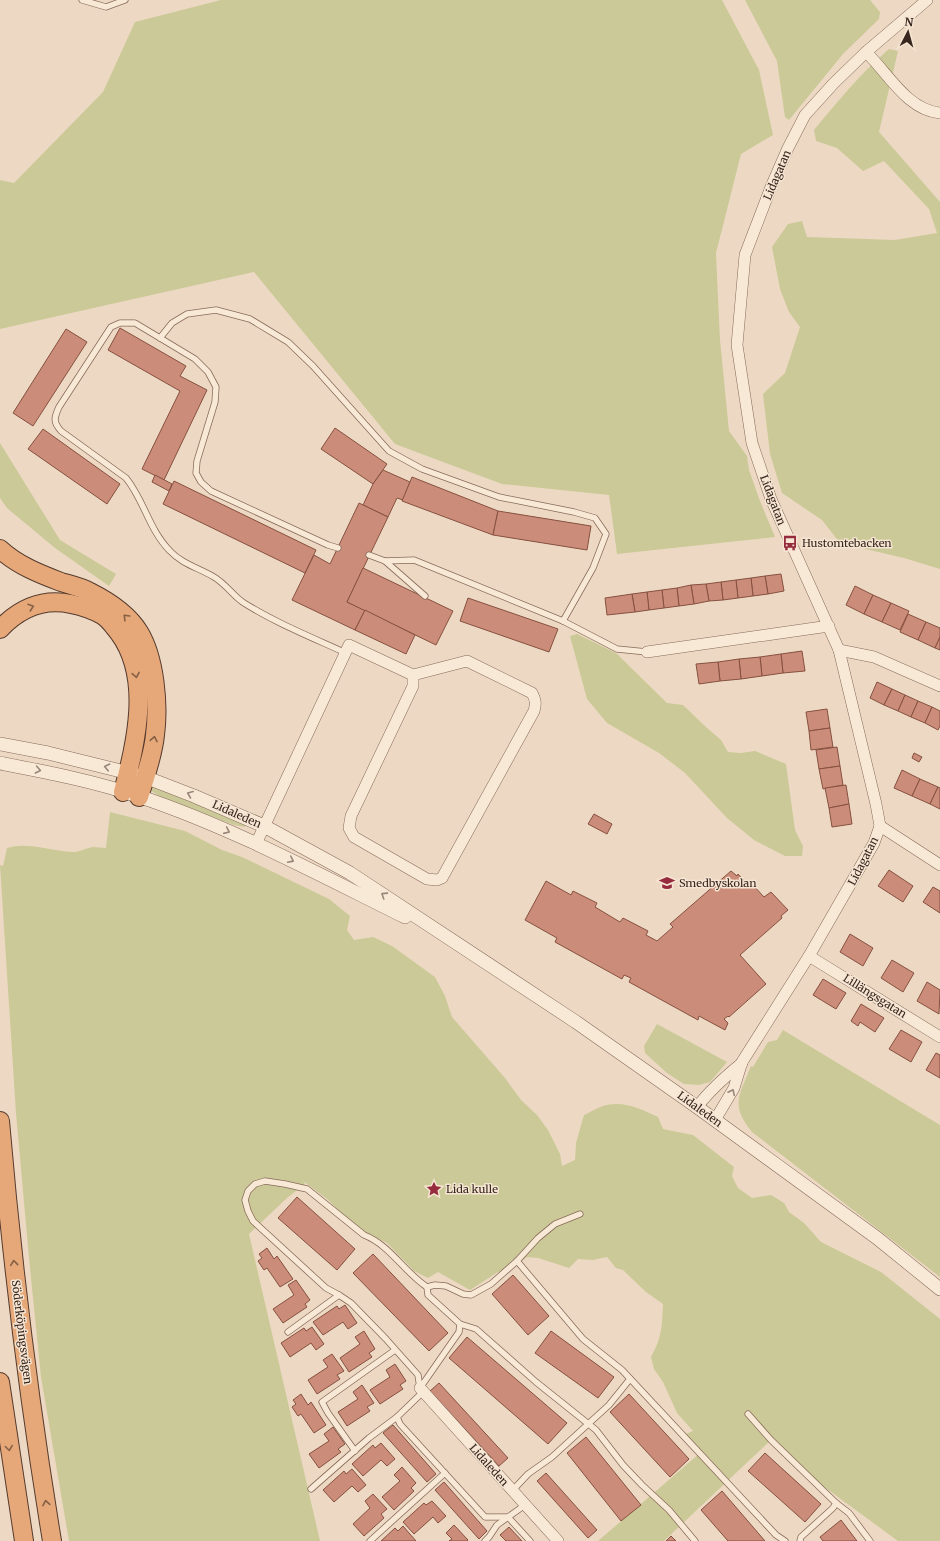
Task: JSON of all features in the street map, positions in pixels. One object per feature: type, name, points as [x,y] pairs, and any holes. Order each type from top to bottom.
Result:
[{"type":"highway","points":[[0,549],[28,568],[50,578],[88,591],[109,602],[125,616],[138,631],[148,651],[154,684],[156,718],[155,736],[136,774],[131,794]]},
{"type":"highway","points":[[0,629],[9,619],[24,609],[43,603],[60,602],[77,605],[103,616],[114,626],[124,640],[133,659],[137,680],[136,774]]},
{"type":"highway","name":"Söderköpingsvägen","points":[[0,1121],[25,1356],[52,1541]]},
{"type":"highway","points":[[0,1382],[24,1541]]},
{"type":"street","name":"Lidagatan","points":[[698,1107],[705,1097],[742,1062],[810,956],[874,843],[880,826],[839,650],[768,493],[752,443],[737,345],[745,255],[785,154],[805,115],[834,83],[866,52],[927,0]]},
{"type":"street","points":[[866,52],[908,99],[932,112],[940,113]]},
{"type":"street","points":[[648,652],[829,626]]},
{"type":"street","points":[[256,844],[349,644],[413,674],[467,661],[532,693],[535,698],[536,705],[442,878],[437,880],[427,879],[354,837],[349,828],[351,816],[413,686],[413,674]]},
{"type":"street","points":[[839,650],[874,657],[940,686]]},
{"type":"street","name":"Lidaleden","points":[[0,744],[48,753],[136,774],[194,796],[264,826],[350,873],[576,1022],[698,1107],[877,1238],[940,1289]]},
{"type":"street","name":"Lidaleden","points":[[0,763],[58,774],[131,794],[215,826],[256,844],[451,940]]},
{"type":"street","points":[[880,826],[940,865]]},
{"type":"street","name":"Lillängsgatan","points":[[810,956],[940,1037]]},
{"type":"street","name":"Lidagatan","points":[[716,1120],[734,1088],[742,1062]]},
{"type":"street","name":"Lidaleden","points":[[422,1390],[558,1541]]},
{"type":"lane","points":[[82,0],[106,7],[125,0]]},
{"type":"lane","points":[[160,338],[172,323],[186,314],[216,310],[250,319],[288,342],[313,366],[389,451],[422,468],[499,497],[574,512],[595,518],[606,534],[593,568],[563,621]]},
{"type":"lane","points":[[338,548],[328,545],[211,491],[201,482],[196,473],[197,461],[215,402],[216,387],[208,372],[195,359],[135,323],[120,323],[111,327],[59,407],[55,416],[55,424],[61,431],[126,478],[133,487],[158,537],[170,551],[185,563],[230,588],[242,602],[275,621],[346,653]]},
{"type":"lane","points":[[369,555],[385,560],[414,560],[563,621],[617,649],[648,652]]},
{"type":"lane","points":[[385,560],[425,596]]},
{"type":"lane","points":[[422,1390],[418,1375],[350,1303],[326,1288],[253,1221],[245,1200],[248,1191],[256,1184],[265,1181],[307,1189],[364,1235],[373,1239],[385,1248],[417,1280],[427,1287],[428,1295],[460,1324],[476,1329],[536,1382],[596,1430],[623,1465],[669,1510],[695,1541]]},
{"type":"lane","points":[[427,1287],[434,1285],[446,1286],[463,1294],[470,1295],[491,1284],[517,1261],[538,1238],[555,1224],[580,1214]]},
{"type":"lane","points":[[517,1261],[583,1339],[622,1370],[700,1453],[714,1470],[776,1535],[785,1541]]},
{"type":"lane","points":[[288,1332],[339,1295]]},
{"type":"lane","points":[[311,1489],[397,1417],[422,1390],[460,1332],[460,1324]]},
{"type":"lane","points":[[355,1451],[322,1402],[396,1350]]},
{"type":"lane","points":[[512,1491],[528,1474],[552,1457],[609,1405],[630,1379]]},
{"type":"lane","points":[[748,1414],[771,1440],[836,1503],[849,1513],[870,1541]]},
{"type":"lane","points":[[397,1417],[400,1424],[485,1517],[508,1517],[530,1541]]},
{"type":"lane","points":[[370,1541],[445,1473]]},
{"type":"lane","points":[[800,1541],[802,1537],[833,1508],[836,1503]]},
{"type":"lane","points":[[485,1541],[497,1525],[525,1505]]},
{"type":"shaded area","points":[[221,0],[722,0],[759,70],[773,135],[741,154],[716,253],[720,340],[729,431],[747,456],[749,470],[775,537],[617,554],[609,495],[502,484],[395,444],[254,272],[0,329],[0,180],[14,183],[103,92],[135,22]]},
{"type":"shaded area","points":[[745,0],[870,0],[880,12],[879,19],[843,54],[789,120],[785,117],[777,61]]},
{"type":"shaded area","points":[[889,49],[898,51],[879,132],[940,202],[940,569],[904,558],[840,543],[822,520],[782,493],[770,454],[763,394],[785,373],[800,327],[789,312],[780,289],[772,247],[788,224],[802,221],[807,237],[895,240],[937,233],[929,209],[884,161],[863,171],[837,148],[816,141],[814,130],[840,98]]},
{"type":"shaded area","points":[[0,443],[60,540],[116,574],[109,586],[55,548],[7,508],[0,498]]},
{"type":"shaded area","points":[[577,634],[616,653],[667,703],[683,705],[721,740],[728,752],[741,753],[755,751],[786,764],[795,830],[803,846],[802,856],[785,856],[754,840],[727,818],[685,773],[659,753],[607,723],[587,699],[570,636]]},
{"type":"shaded area","points":[[151,785],[246,824],[245,827],[234,825],[159,796],[150,790]]},
{"type":"shaded area","points":[[110,812],[185,831],[222,850],[242,857],[329,899],[350,916],[347,930],[354,940],[373,937],[392,946],[435,977],[445,996],[452,1017],[505,1078],[521,1100],[537,1115],[548,1130],[560,1154],[562,1166],[575,1160],[576,1143],[584,1115],[601,1107],[614,1104],[627,1105],[640,1109],[658,1117],[663,1129],[693,1135],[734,1167],[732,1176],[738,1188],[752,1198],[771,1195],[784,1203],[789,1212],[804,1223],[821,1242],[881,1272],[940,1319],[940,1541],[898,1541],[823,1486],[771,1440],[664,1541],[598,1541],[700,1453],[683,1435],[693,1431],[677,1413],[663,1382],[654,1369],[651,1357],[661,1332],[663,1304],[646,1292],[623,1270],[616,1268],[607,1257],[593,1260],[578,1259],[569,1268],[538,1258],[527,1257],[512,1269],[498,1272],[470,1290],[438,1272],[428,1278],[414,1271],[387,1243],[358,1229],[327,1199],[303,1181],[305,1184],[287,1198],[249,1234],[320,1541],[69,1541],[41,1377],[16,1113],[0,865],[3,866],[7,848],[15,846],[32,846],[67,852],[75,852],[93,847],[106,848]]},
{"type":"shaded area","points":[[657,1024],[727,1062],[710,1082],[699,1085],[684,1084],[667,1073],[645,1053],[644,1046]]},
{"type":"shaded area","points":[[783,1030],[940,1125],[940,1277],[752,1132],[745,1123],[739,1107],[740,1093],[743,1085],[751,1066],[753,1067],[768,1042],[777,1040]]},
{"type":"building","points":[[120,328],[186,366],[180,376],[207,390],[164,480],[142,469],[180,391],[108,350]]},
{"type":"building","points":[[66,329],[87,342],[33,426],[13,413]]},
{"type":"building","points":[[335,428],[387,464],[373,484],[321,449]]},
{"type":"building","points":[[43,429],[120,484],[107,504],[28,449]]},
{"type":"building","points":[[383,470],[410,482],[403,500],[397,498],[388,517],[363,505],[373,484]]},
{"type":"building","points":[[155,475],[172,484],[169,491],[152,482]]},
{"type":"building","points":[[412,477],[498,511],[493,535],[402,501]]},
{"type":"building","points":[[174,481],[316,550],[305,573],[163,504]]},
{"type":"building","points":[[359,503],[388,517],[347,602],[365,610],[355,630],[292,600],[314,555],[330,564]]},
{"type":"building","points":[[498,511],[591,526],[587,550],[493,535]]},
{"type":"building","points":[[363,568],[453,611],[436,645],[347,602]]},
{"type":"building","points":[[781,574],[784,591],[768,594],[765,576]]},
{"type":"building","points":[[765,576],[768,594],[753,596],[751,578]]},
{"type":"building","points":[[751,578],[753,596],[738,598],[736,580]]},
{"type":"building","points":[[736,580],[738,598],[723,600],[721,582]]},
{"type":"building","points":[[721,582],[723,600],[709,601],[706,584]]},
{"type":"building","points":[[706,584],[709,601],[694,604],[691,585]]},
{"type":"building","points":[[691,585],[694,604],[679,606],[677,588]]},
{"type":"building","points":[[855,586],[873,595],[864,614],[846,605]]},
{"type":"building","points":[[677,588],[679,606],[664,608],[662,590]]},
{"type":"building","points":[[662,590],[664,608],[649,610],[647,592]]},
{"type":"building","points":[[647,592],[649,610],[635,612],[632,594]]},
{"type":"building","points":[[632,594],[635,612],[607,615],[605,598]]},
{"type":"building","points":[[873,595],[891,603],[882,622],[864,614]]},
{"type":"building","points":[[468,598],[558,629],[549,652],[460,621]]},
{"type":"building","points":[[891,603],[909,611],[900,630],[882,622]]},
{"type":"building","points":[[365,610],[415,635],[406,654],[355,630]]},
{"type":"building","points":[[908,614],[926,622],[918,640],[900,632]]},
{"type":"building","points":[[926,622],[940,628],[940,637],[935,648],[918,640]]},
{"type":"building","points":[[940,637],[940,650],[935,648]]},
{"type":"building","points":[[802,651],[805,671],[783,673],[781,654]]},
{"type":"building","points":[[781,654],[783,673],[762,676],[760,657]]},
{"type":"building","points":[[760,657],[762,676],[741,679],[739,659]]},
{"type":"building","points":[[739,659],[741,679],[720,681],[718,662]]},
{"type":"building","points":[[718,662],[720,681],[699,684],[696,664]]},
{"type":"building","points":[[877,682],[892,689],[884,705],[870,698]]},
{"type":"building","points":[[892,689],[905,695],[898,711],[884,705]]},
{"type":"building","points":[[905,695],[918,701],[911,717],[898,711]]},
{"type":"building","points":[[918,701],[932,707],[925,723],[911,717]]},
{"type":"building","points":[[932,707],[940,711],[940,726],[938,730],[925,723]]},
{"type":"building","points":[[827,709],[830,728],[809,731],[806,712]]},
{"type":"building","points":[[830,728],[833,747],[811,750],[809,731]]},
{"type":"building","points":[[837,747],[840,766],[819,769],[816,750]]},
{"type":"building","points":[[914,753],[922,757],[919,762],[912,758]]},
{"type":"building","points":[[840,766],[843,785],[823,789],[819,769]]},
{"type":"building","points":[[902,770],[920,779],[912,796],[894,788]]},
{"type":"building","points":[[920,779],[938,787],[930,804],[912,796]]},
{"type":"building","points":[[846,785],[849,804],[829,808],[825,788]]},
{"type":"building","points":[[938,787],[940,788],[940,809],[930,804]]},
{"type":"building","points":[[849,804],[852,824],[832,827],[829,808]]},
{"type":"building","points":[[594,814],[612,824],[607,834],[588,824]]},
{"type":"building","points":[[889,870],[913,886],[903,902],[878,886]]},
{"type":"building","points":[[731,871],[737,876],[738,874],[748,885],[751,883],[764,897],[771,892],[788,910],[781,916],[782,918],[740,955],[766,984],[729,1017],[728,1016],[724,1019],[728,1023],[725,1030],[699,1016],[698,1020],[629,982],[631,978],[624,975],[622,979],[555,942],[557,938],[525,920],[546,881],[571,895],[573,891],[597,903],[595,907],[620,922],[623,918],[648,931],[646,935],[657,941],[673,927],[670,924]]},
{"type":"building","points":[[933,887],[940,891],[940,913],[923,902]]},
{"type":"building","points":[[850,934],[873,948],[863,966],[840,952]]},
{"type":"building","points":[[892,960],[914,973],[903,992],[881,978]]},
{"type":"building","points":[[823,979],[846,993],[836,1009],[813,995]]},
{"type":"building","points":[[927,982],[940,990],[939,1014],[917,1001]]},
{"type":"building","points":[[861,1004],[884,1018],[875,1032],[860,1022],[858,1026],[851,1021]]},
{"type":"building","points":[[901,1030],[922,1042],[911,1062],[889,1049]]},
{"type":"building","points":[[936,1053],[940,1055],[940,1078],[926,1070]]},
{"type":"building","points":[[297,1197],[355,1249],[337,1270],[278,1218]]},
{"type":"building","points":[[267,1248],[274,1259],[277,1256],[293,1279],[280,1287],[267,1268],[264,1270],[258,1261],[262,1258],[259,1254]]},
{"type":"building","points":[[373,1254],[448,1333],[429,1351],[353,1273]]},
{"type":"building","points":[[513,1275],[549,1316],[528,1335],[492,1294]]},
{"type":"building","points":[[296,1280],[310,1300],[305,1304],[307,1307],[283,1323],[273,1309],[294,1295],[288,1285]]},
{"type":"building","points":[[345,1305],[357,1323],[348,1329],[343,1322],[323,1335],[313,1322],[337,1306],[339,1309]]},
{"type":"building","points":[[312,1327],[324,1344],[316,1350],[311,1343],[290,1357],[281,1343],[304,1328],[306,1331]]},
{"type":"building","points":[[364,1331],[375,1349],[369,1353],[372,1357],[349,1372],[340,1358],[360,1344],[355,1337]]},
{"type":"building","points":[[551,1331],[614,1377],[598,1398],[535,1353]]},
{"type":"building","points":[[467,1337],[567,1423],[548,1444],[449,1358]]},
{"type":"building","points":[[332,1354],[344,1371],[337,1375],[340,1379],[317,1394],[308,1380],[328,1367],[323,1360]]},
{"type":"building","points":[[395,1364],[406,1381],[400,1385],[403,1389],[380,1404],[370,1390],[390,1377],[386,1370]]},
{"type":"building","points":[[439,1383],[508,1458],[499,1466],[430,1391]]},
{"type":"building","points":[[362,1385],[374,1403],[367,1407],[370,1411],[347,1426],[338,1412],[358,1399],[353,1392]]},
{"type":"building","points":[[301,1394],[308,1405],[311,1402],[326,1425],[314,1433],[301,1414],[298,1416],[292,1407],[296,1404],[293,1400]]},
{"type":"building","points":[[629,1394],[689,1459],[670,1477],[610,1412]]},
{"type":"building","points":[[393,1425],[436,1474],[427,1482],[383,1433]]},
{"type":"building","points":[[333,1427],[345,1444],[338,1449],[341,1452],[319,1468],[309,1454],[329,1441],[324,1434]]},
{"type":"building","points":[[586,1437],[641,1505],[621,1521],[567,1453]]},
{"type":"building","points":[[381,1443],[395,1459],[387,1466],[381,1460],[363,1476],[352,1464],[373,1445],[375,1448]]},
{"type":"building","points":[[765,1453],[821,1504],[805,1522],[748,1471]]},
{"type":"building","points":[[402,1467],[416,1483],[411,1488],[414,1491],[394,1510],[382,1497],[400,1481],[394,1475]]},
{"type":"building","points":[[352,1469],[366,1485],[358,1492],[352,1486],[334,1502],[323,1490],[344,1471],[346,1474]]},
{"type":"building","points":[[546,1473],[597,1530],[588,1538],[537,1481]]},
{"type":"building","points":[[444,1482],[487,1531],[479,1539],[435,1490]]},
{"type":"building","points":[[722,1491],[765,1541],[728,1541],[701,1510]]},
{"type":"building","points":[[373,1494],[387,1509],[381,1514],[384,1518],[364,1536],[353,1524],[370,1508],[365,1501]]},
{"type":"building","points":[[432,1501],[446,1516],[438,1523],[433,1517],[414,1534],[403,1522],[424,1503],[426,1505]]},
{"type":"building","points":[[841,1520],[857,1541],[823,1541],[820,1537]]},
{"type":"building","points":[[454,1525],[468,1540],[467,1541],[449,1541],[452,1539],[446,1533]]},
{"type":"building","points":[[403,1526],[416,1541],[381,1541],[395,1528],[398,1531]]},
{"type":"building","points":[[509,1527],[522,1541],[506,1541],[500,1535]]},
{"type":"building","points":[[671,1536],[676,1541],[666,1541]]},
{"type":"place","name":"Hustomtebacken","points":[[790,543]]},
{"type":"place","name":"Smedbyskolan","points":[[667,883]]},
{"type":"place","name":"Lida kulle","points":[[434,1189]]}]
